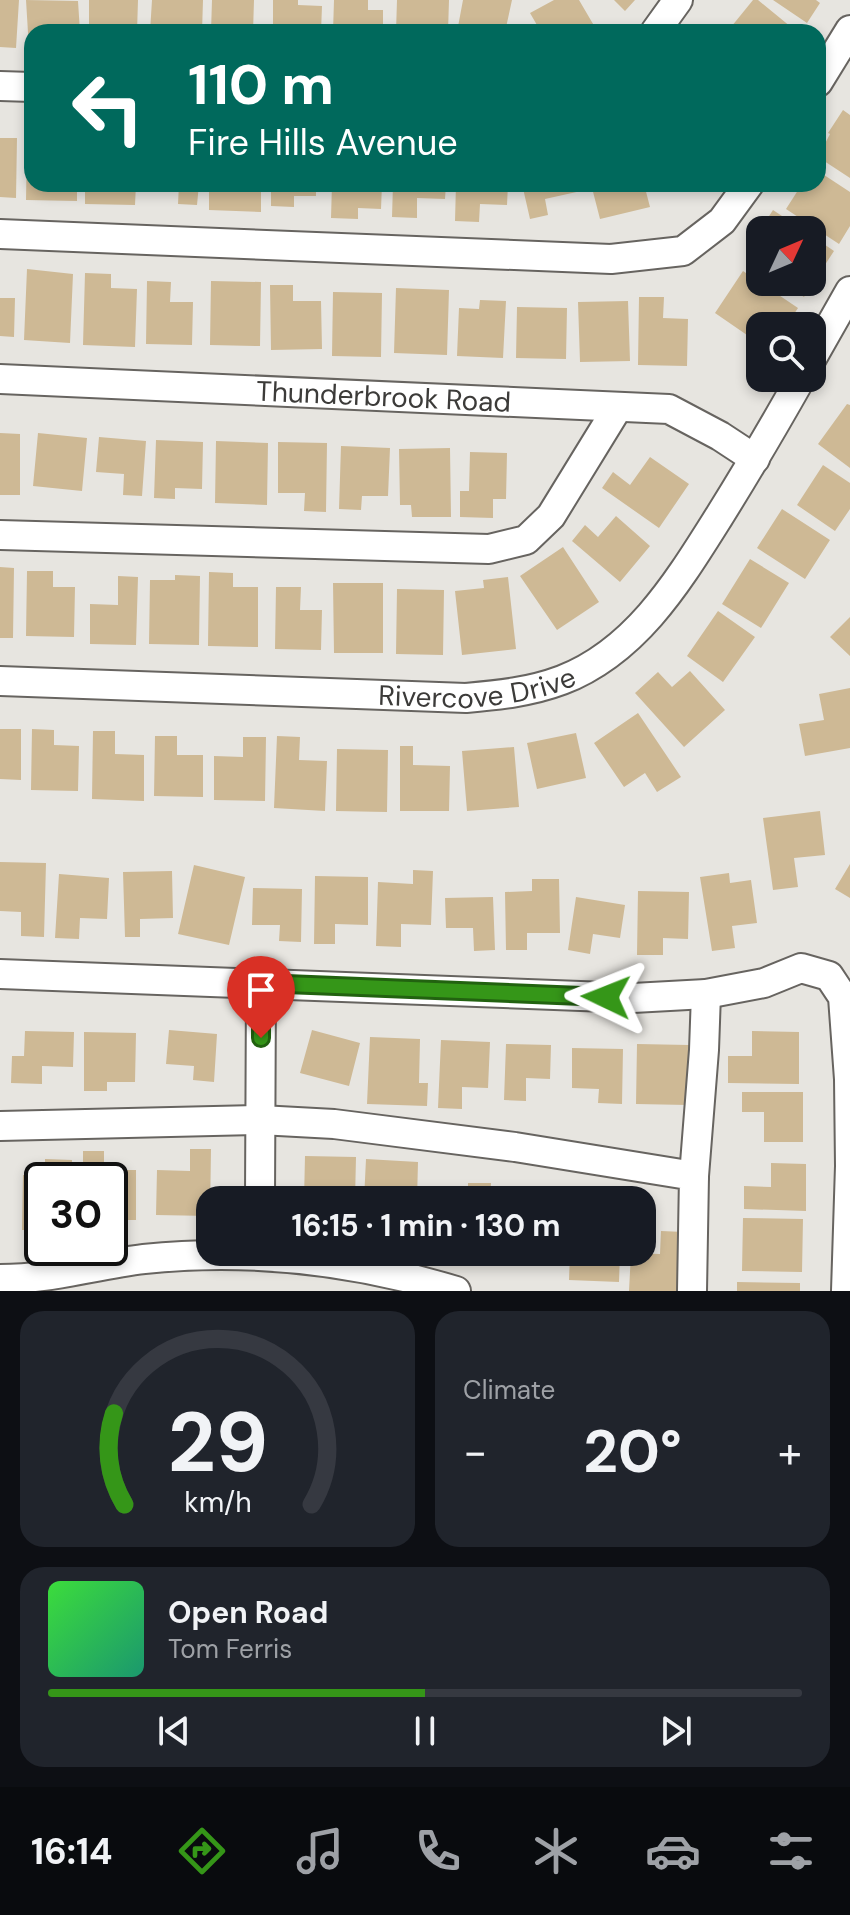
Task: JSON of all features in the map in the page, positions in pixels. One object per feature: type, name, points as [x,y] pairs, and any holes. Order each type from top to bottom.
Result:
[{"type":"street","points":[[661,24],[678,0]]},
{"type":"street","points":[[826,69],[850,30]]},
{"type":"street","points":[[0,86],[24,87]]},
{"type":"street","points":[[0,234],[611,259],[683,251],[722,221],[743,192]]},
{"type":"street","points":[[826,333],[850,291]]},
{"type":"street","name":"Thunderbrook Road","points":[[0,379],[669,409],[755,459]]},
{"type":"street","name":"Rivercove Drive","points":[[0,681],[466,698],[518,694],[563,680],[618,646],[650,618],[684,572],[793,392]]},
{"type":"street","points":[[0,535],[489,549],[526,540],[551,516],[618,407]]},
{"type":"street","points":[[0,974],[633,998],[706,994],[764,983],[801,968],[818,971],[829,976],[843,997],[849,1079],[850,1166],[846,1291]]},
{"type":"street","points":[[260,1186],[261,983]]},
{"type":"street","points":[[692,1291],[694,1176],[706,994]]},
{"type":"street","points":[[0,1126],[260,1120],[334,1124],[515,1147],[694,1176]]},
{"type":"street","points":[[0,1279],[35,1285],[142,1259],[196,1256]]},
{"type":"street","points":[[355,1266],[399,1274],[456,1291]]},
{"type":"building","points":[[0,0],[19,0],[16,48],[0,47]]},
{"type":"building","points":[[26,0],[78,1],[79,24],[27,24]]},
{"type":"building","points":[[89,0],[138,0],[137,24],[89,24]]},
{"type":"building","points":[[152,0],[203,0],[202,24],[150,24]]},
{"type":"building","points":[[212,0],[254,0],[253,24],[211,24]]},
{"type":"building","points":[[273,0],[298,0],[298,5],[322,6],[321,24],[273,24]]},
{"type":"building","points":[[334,0],[368,0],[368,10],[383,10],[383,24],[333,24]]},
{"type":"building","points":[[397,0],[449,0],[448,24],[396,24]]},
{"type":"building","points":[[463,0],[512,0],[507,24],[458,24]]},
{"type":"building","points":[[554,0],[579,0],[593,24],[536,24],[530,13]]},
{"type":"building","points":[[614,0],[635,0],[625,11]]},
{"type":"building","points":[[753,0],[758,0],[787,24],[734,24]]},
{"type":"building","points":[[773,0],[816,0],[820,3],[807,23]]},
{"type":"building","points":[[843,110],[850,115],[850,178],[826,162],[828,133]]},
{"type":"building","points":[[0,138],[17,138],[16,198],[0,197]]},
{"type":"building","points":[[826,176],[850,192],[850,226],[839,244],[826,235],[826,216],[797,216],[786,209],[797,192],[826,192]]},
{"type":"building","points":[[26,192],[77,192],[77,201],[26,200]]},
{"type":"building","points":[[85,192],[136,192],[135,205],[85,204]]},
{"type":"building","points":[[179,192],[198,192],[197,205],[178,204]]},
{"type":"building","points":[[209,192],[261,192],[261,212],[209,210]]},
{"type":"building","points":[[271,192],[316,192],[316,196],[294,196],[294,207],[271,206]]},
{"type":"building","points":[[332,192],[382,192],[381,209],[358,208],[358,219],[331,218]]},
{"type":"building","points":[[393,192],[445,192],[445,199],[417,198],[417,218],[392,217]]},
{"type":"building","points":[[456,192],[508,192],[507,205],[480,204],[479,222],[455,221]]},
{"type":"building","points":[[524,192],[576,192],[545,199],[548,215],[530,219]]},
{"type":"building","points":[[593,192],[646,192],[650,207],[600,219]]},
{"type":"building","points":[[826,246],[834,251],[826,263]]},
{"type":"building","points":[[27,269],[73,274],[70,343],[24,340]]},
{"type":"building","points":[[743,271],[746,273],[746,296],[780,296],[798,308],[795,312],[746,312],[746,334],[715,313]]},
{"type":"building","points":[[85,273],[111,274],[111,288],[137,289],[135,347],[83,345]]},
{"type":"building","points":[[147,281],[171,282],[170,302],[193,302],[192,345],[146,344]]},
{"type":"building","points":[[211,281],[261,282],[260,346],[210,345]]},
{"type":"building","points":[[270,285],[293,285],[293,301],[321,301],[322,349],[271,350]]},
{"type":"building","points":[[396,288],[449,290],[447,355],[394,353]]},
{"type":"building","points":[[333,292],[382,293],[381,357],[332,356]]},
{"type":"building","points":[[639,297],[664,297],[663,318],[688,319],[687,366],[638,365]]},
{"type":"building","points":[[0,298],[15,298],[14,337],[0,336]]},
{"type":"building","points":[[480,300],[506,301],[503,358],[457,356],[459,308],[479,309]]},
{"type":"building","points":[[628,301],[630,361],[580,362],[578,302]]},
{"type":"building","points":[[517,307],[567,308],[566,359],[516,358]]},
{"type":"building","points":[[847,404],[850,405],[850,468],[818,444]]},
{"type":"building","points":[[0,433],[20,434],[20,495],[0,495]]},
{"type":"building","points":[[38,433],[87,438],[82,491],[33,486]]},
{"type":"building","points":[[99,437],[146,441],[142,496],[123,495],[124,474],[96,472]]},
{"type":"building","points":[[156,440],[203,442],[202,489],[175,488],[175,499],[154,498]]},
{"type":"building","points":[[216,441],[268,443],[267,505],[215,503]]},
{"type":"building","points":[[278,442],[327,443],[326,512],[304,511],[305,493],[278,493]]},
{"type":"building","points":[[341,446],[390,448],[388,496],[362,496],[361,510],[339,509]]},
{"type":"building","points":[[450,448],[451,517],[412,517],[411,505],[400,505],[399,449]]},
{"type":"building","points":[[470,452],[507,453],[506,499],[493,499],[493,518],[460,517],[460,491],[469,491]]},
{"type":"building","points":[[650,457],[689,484],[659,528],[602,488],[613,472],[630,485]]},
{"type":"building","points":[[823,465],[850,483],[850,509],[835,531],[797,505]]},
{"type":"building","points":[[782,509],[830,540],[805,579],[757,548]]},
{"type":"building","points":[[616,516],[650,546],[620,582],[572,541],[585,525],[598,537]]},
{"type":"building","points":[[563,547],[599,602],[557,630],[520,576]]},
{"type":"building","points":[[750,559],[789,583],[761,628],[722,604]]},
{"type":"building","points":[[0,567],[14,568],[13,638],[0,638]]},
{"type":"building","points":[[27,571],[53,571],[53,587],[75,587],[74,637],[26,636]]},
{"type":"building","points":[[209,572],[233,573],[233,587],[258,587],[258,647],[208,646]]},
{"type":"building","points":[[175,575],[200,576],[199,645],[149,644],[150,580],[175,580]]},
{"type":"building","points":[[118,576],[138,577],[136,645],[90,644],[90,604],[118,605]]},
{"type":"building","points":[[508,577],[516,649],[462,655],[455,591],[484,588],[483,580]]},
{"type":"building","points":[[333,583],[383,583],[383,653],[334,653]]},
{"type":"building","points":[[276,587],[301,587],[300,610],[322,610],[321,650],[275,649]]},
{"type":"building","points":[[397,589],[444,590],[443,655],[396,654]]},
{"type":"building","points":[[718,611],[755,637],[723,682],[687,656]]},
{"type":"building","points":[[850,617],[850,656],[830,637]]},
{"type":"building","points":[[690,671],[725,710],[684,747],[635,693],[658,672],[672,687]]},
{"type":"building","points":[[850,688],[850,748],[805,756],[799,724],[824,720],[819,694]]},
{"type":"building","points":[[638,713],[681,777],[657,792],[645,773],[624,787],[594,743]]},
{"type":"building","points":[[0,729],[21,729],[21,780],[0,779]]},
{"type":"building","points":[[32,729],[54,730],[54,745],[79,746],[78,791],[31,790]]},
{"type":"building","points":[[93,731],[115,731],[115,754],[144,755],[144,801],[92,799]]},
{"type":"building","points":[[576,733],[586,778],[537,789],[527,743]]},
{"type":"building","points":[[155,736],[177,736],[177,755],[203,755],[203,797],[154,796]]},
{"type":"building","points":[[277,736],[300,737],[299,760],[327,761],[325,811],[274,808]]},
{"type":"building","points":[[243,737],[266,737],[265,801],[214,800],[214,756],[243,757]]},
{"type":"building","points":[[400,746],[413,746],[413,765],[450,766],[449,811],[400,811]]},
{"type":"building","points":[[514,747],[519,807],[467,811],[462,751]]},
{"type":"building","points":[[337,749],[388,750],[387,812],[336,811]]},
{"type":"building","points":[[820,811],[825,855],[794,858],[798,887],[773,890],[763,818]]},
{"type":"building","points":[[0,862],[46,863],[44,937],[21,936],[21,912],[0,911]]},
{"type":"building","points":[[850,864],[850,898],[835,889]]},
{"type":"building","points":[[194,865],[245,877],[229,945],[178,934]]},
{"type":"building","points":[[413,870],[433,871],[431,925],[401,924],[401,947],[376,946],[378,882],[413,884]]},
{"type":"building","points":[[172,871],[173,918],[140,919],[140,937],[125,937],[123,872]]},
{"type":"building","points":[[729,873],[730,883],[751,880],[757,923],[732,926],[735,948],[712,951],[700,877]]},
{"type":"building","points":[[59,874],[109,878],[107,919],[80,918],[79,939],[55,938]]},
{"type":"building","points":[[315,876],[368,877],[368,925],[335,924],[335,944],[314,944]]},
{"type":"building","points":[[532,879],[559,879],[560,933],[527,933],[527,950],[506,950],[505,892],[532,891]]},
{"type":"building","points":[[253,888],[302,889],[301,942],[279,941],[280,925],[252,925]]},
{"type":"building","points":[[638,891],[689,892],[688,939],[663,938],[663,955],[637,955]]},
{"type":"building","points":[[493,897],[495,950],[474,951],[473,928],[446,928],[445,898]]},
{"type":"building","points":[[576,897],[625,905],[620,938],[593,934],[590,954],[568,950]]},
{"type":"building","points":[[169,1030],[217,1034],[214,1082],[193,1080],[194,1066],[166,1064]]},
{"type":"building","points":[[312,1030],[360,1043],[349,1086],[300,1073]]},
{"type":"building","points":[[25,1031],[74,1032],[73,1067],[42,1066],[42,1084],[11,1083],[12,1056],[24,1056]]},
{"type":"building","points":[[752,1031],[799,1032],[799,1084],[728,1083],[728,1056],[752,1056]]},
{"type":"building","points":[[84,1032],[136,1033],[135,1082],[107,1082],[107,1091],[84,1091]]},
{"type":"building","points":[[370,1037],[420,1039],[419,1083],[428,1083],[427,1106],[367,1104]]},
{"type":"building","points":[[441,1040],[490,1042],[488,1088],[462,1087],[462,1109],[438,1108]]},
{"type":"building","points":[[506,1044],[551,1045],[550,1079],[526,1078],[526,1101],[504,1100]]},
{"type":"building","points":[[637,1044],[689,1045],[688,1105],[636,1104]]},
{"type":"building","points":[[572,1048],[623,1049],[622,1104],[598,1103],[599,1089],[572,1088]]},
{"type":"building","points":[[742,1092],[803,1092],[803,1142],[764,1142],[764,1112],[742,1112]]},
{"type":"building","points":[[190,1149],[211,1149],[210,1186],[196,1186],[196,1216],[156,1215],[157,1170],[190,1171]]},
{"type":"building","points":[[83,1151],[104,1151],[104,1162],[83,1162]]},
{"type":"building","points":[[305,1156],[356,1157],[355,1186],[304,1186]]},
{"type":"building","points":[[45,1159],[72,1160],[72,1162],[45,1162]]},
{"type":"building","points":[[366,1159],[418,1162],[417,1186],[365,1186]]},
{"type":"building","points":[[771,1163],[806,1164],[806,1211],[744,1209],[744,1186],[771,1187]]},
{"type":"building","points":[[128,1170],[136,1170],[136,1220],[128,1220]]},
{"type":"building","points":[[23,1175],[24,1230],[22,1230]]},
{"type":"building","points":[[468,1183],[491,1183],[491,1186],[468,1186]]},
{"type":"building","points":[[743,1218],[803,1219],[802,1272],[742,1271]]},
{"type":"building","points":[[661,1231],[684,1232],[681,1291],[629,1291],[630,1266],[656,1266],[656,1254],[660,1254]]},
{"type":"building","points":[[570,1266],[620,1266],[619,1282],[569,1280]]},
{"type":"building","points":[[737,1282],[800,1283],[800,1291],[737,1291]]},
{"type":"route","points":[[261,1038],[261,983],[606,997]]}]
